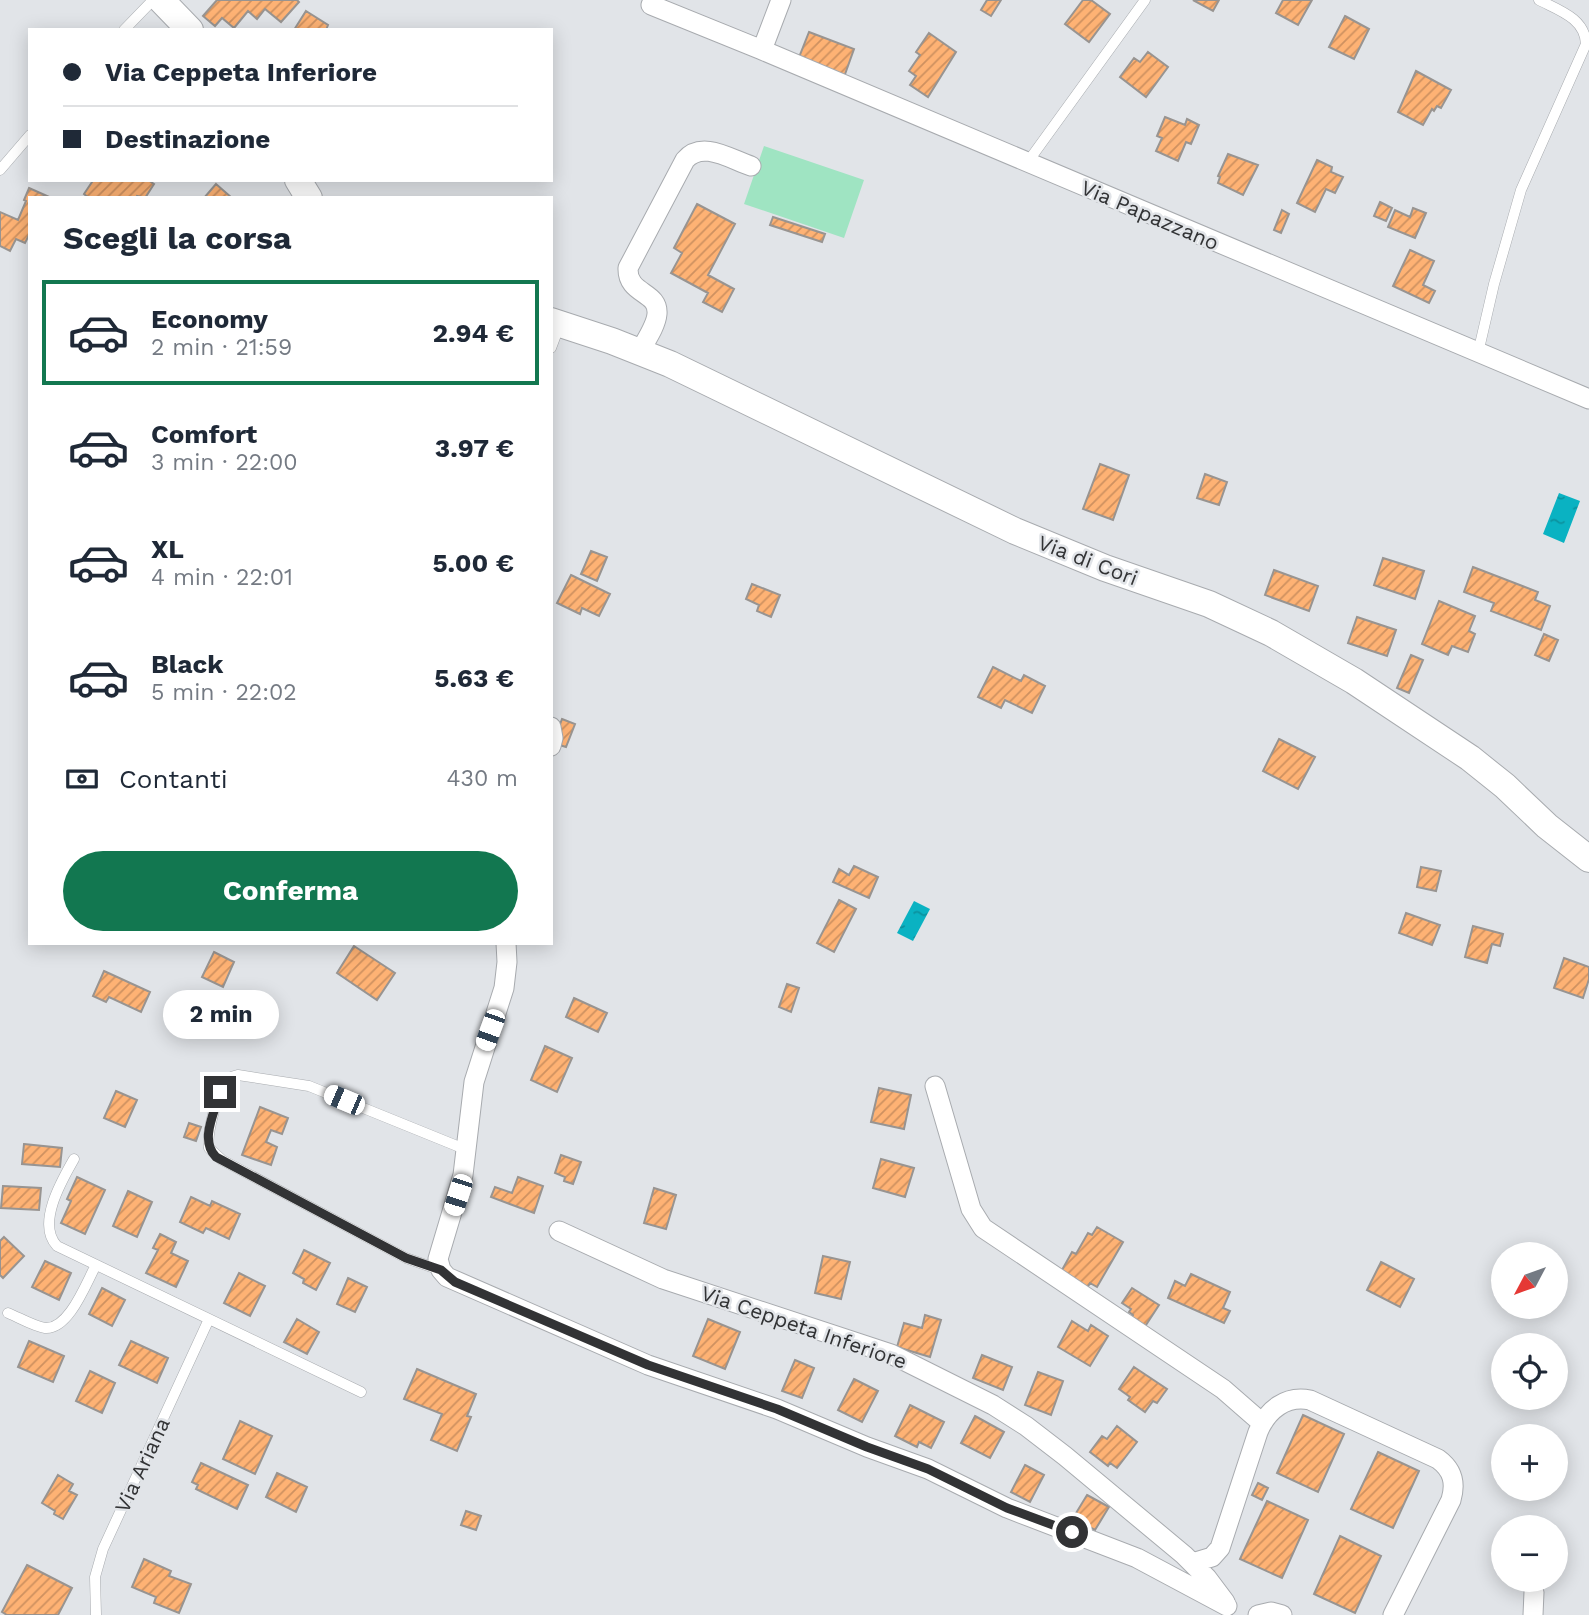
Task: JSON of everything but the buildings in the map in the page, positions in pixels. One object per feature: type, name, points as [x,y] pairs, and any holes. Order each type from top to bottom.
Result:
[{"type":"main road","points":[[161,0],[188,28]]},
{"type":"main road","name":"Via di Cori","points":[[554,331],[640,351],[1014,531],[1105,568],[1209,604],[1272,633],[1354,681],[1464,754],[1589,859]]},
{"type":"street","points":[[762,50],[781,0]]},
{"type":"street","name":"Via Papazzano","points":[[651,5],[1589,399]]},
{"type":"street","points":[[640,351],[657,312],[653,300],[632,285],[628,268],[685,160],[695,151],[704,150],[751,166]]},
{"type":"street","points":[[441,1270],[439,1256],[461,1186],[478,1066],[499,1007],[505,981],[506,945]]},
{"type":"street","points":[[935,1086],[971,1209],[983,1228],[1223,1389],[1262,1423]]},
{"type":"street","name":"Via Ceppeta Inferiore","points":[[559,1231],[663,1279],[891,1354],[972,1394],[1040,1436],[1192,1563],[1216,1588],[1229,1611]]},
{"type":"street","name":"Via Ceppeta Inferiore","points":[[441,1270],[455,1282],[648,1365],[777,1409],[928,1469],[1007,1508],[1128,1554],[1229,1611]]},
{"type":"street","points":[[1192,1563],[1212,1557],[1220,1548],[1262,1423],[1273,1409],[1283,1402],[1297,1398],[1310,1400],[1438,1460],[1446,1466],[1453,1481],[1452,1497],[1393,1615]]},
{"type":"street","points":[[1533,1615],[1534,1592]]},
{"type":"street","points":[[1258,1615],[1271,1612],[1282,1615]]},
{"type":"lane","points":[[126,28],[152,0]]},
{"type":"lane","points":[[1027,163],[1145,0]]},
{"type":"lane","points":[[1478,353],[1494,284],[1521,190],[1586,44],[1583,31],[1575,19],[1538,0]]},
{"type":"lane","points":[[0,170],[28,137]]},
{"type":"lane","points":[[441,1270],[406,1258],[222,1160],[209,1148],[208,1134],[222,1087],[229,1078],[238,1075],[309,1086],[467,1150]]},
{"type":"lane","points":[[74,1159],[56,1196],[48,1230],[57,1246],[361,1392]]},
{"type":"lane","points":[[8,1313],[43,1327],[56,1327],[67,1318],[96,1265]]},
{"type":"lane","name":"Via Ariana","points":[[96,1615],[95,1577],[103,1549],[209,1319]]},
{"type":"green space","points":[[764,146],[864,180],[844,238],[744,204]]},
{"type":"water","points":[[1559,493],[1580,501],[1564,543],[1543,534]]},
{"type":"water","points":[[914,901],[930,909],[913,941],[897,933]]},
{"type":"route","points":[[220,1092],[208,1138],[209,1148],[216,1157],[406,1258],[441,1270],[455,1282],[648,1365],[789,1413],[867,1447],[928,1469],[1007,1508],[1072,1532]]}]
